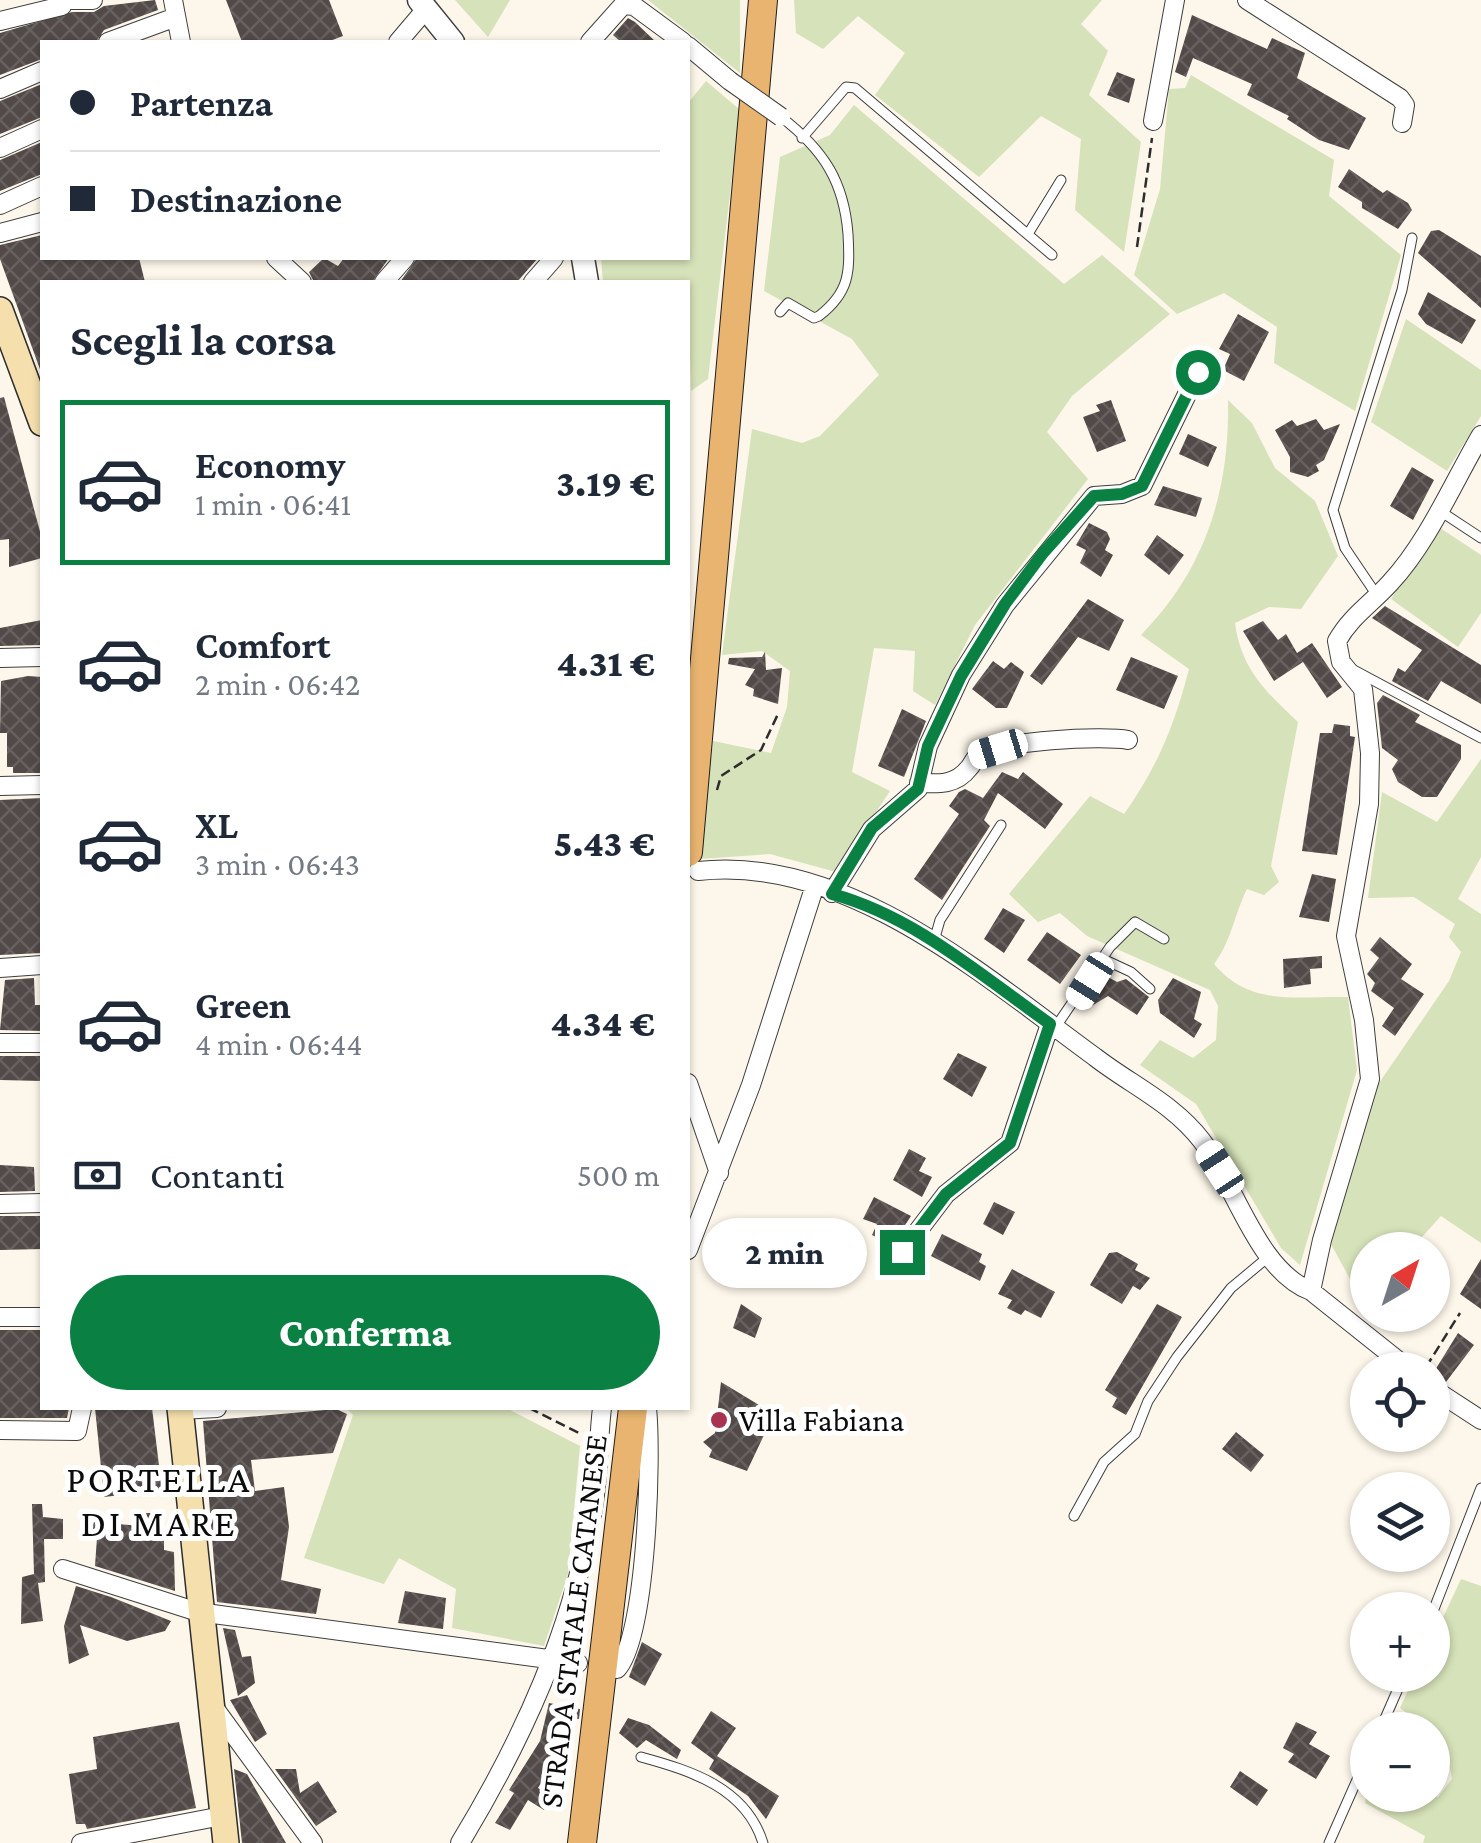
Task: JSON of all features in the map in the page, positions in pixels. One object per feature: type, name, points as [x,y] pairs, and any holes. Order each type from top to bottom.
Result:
[{"type":"main road","points":[[693,862],[764,0]]},
{"type":"main road","points":[[0,310],[11,365],[40,419]]},
{"type":"main road","points":[[180,1410],[198,1612],[226,1843]]},
{"type":"main road","name":"STRADA STATALE CATANESE","points":[[582,1843],[633,1410]]},
{"type":"street","points":[[0,21],[28,7],[93,0]]},
{"type":"street","points":[[1153,122],[1175,0]]},
{"type":"street","points":[[1247,0],[1400,98],[1405,106],[1402,123]]},
{"type":"street","points":[[399,40],[423,4],[451,40]]},
{"type":"street","points":[[592,40],[623,6],[634,6],[680,40]]},
{"type":"street","points":[[112,40],[174,8],[182,40]]},
{"type":"street","points":[[690,48],[782,117]]},
{"type":"street","points":[[0,90],[40,72]]},
{"type":"street","points":[[0,148],[40,130]]},
{"type":"street","points":[[0,205],[40,187]]},
{"type":"street","points":[[0,232],[40,222]]},
{"type":"street","points":[[278,260],[300,280]]},
{"type":"street","points":[[386,280],[403,260]]},
{"type":"street","points":[[534,280],[552,260]]},
{"type":"street","points":[[832,894],[872,828],[918,789],[928,746],[961,676],[1005,604],[1043,553],[1094,496],[1122,494],[1142,486],[1198,372]]},
{"type":"street","points":[[1311,1291],[1322,1240],[1370,1080],[1362,1002],[1346,936],[1368,804],[1370,753],[1363,689],[1344,667],[1337,641],[1396,574],[1481,435]]},
{"type":"street","points":[[0,658],[40,657]]},
{"type":"street","points":[[919,783],[946,784],[966,772],[979,755],[998,749],[1103,736],[1128,740]]},
{"type":"street","points":[[0,786],[40,785]]},
{"type":"street","points":[[693,862],[815,884],[886,913],[934,941],[1158,1098],[1200,1139],[1240,1200],[1267,1258],[1294,1284],[1311,1291],[1387,1352]]},
{"type":"street","points":[[690,1245],[769,1034],[815,884]]},
{"type":"street","points":[[0,968],[40,965]]},
{"type":"street","points":[[902,1252],[946,1194],[1010,1143],[1052,1026]]},
{"type":"street","points":[[0,1043],[40,1043]]},
{"type":"street","points":[[690,1090],[719,1173]]},
{"type":"street","points":[[0,1204],[40,1203]]},
{"type":"street","points":[[0,1318],[40,1317]]},
{"type":"street","points":[[1450,1400],[1481,1420]]},
{"type":"street","points":[[0,1430],[77,1431],[82,1410]]},
{"type":"street","points":[[460,1843],[510,1761],[570,1609],[594,1504],[602,1410]]},
{"type":"street","points":[[617,1669],[625,1660],[633,1630],[647,1514],[651,1453],[648,1410]]},
{"type":"street","points":[[63,1569],[198,1612],[578,1663]]},
{"type":"street","points":[[209,1702],[313,1843]]},
{"type":"street","points":[[81,1843],[222,1816]]},
{"type":"lane","points":[[802,138],[846,87],[855,88],[1052,255]]},
{"type":"lane","points":[[780,312],[788,303],[814,318],[820,316],[846,292],[850,274],[848,209],[841,186],[782,117]]},
{"type":"lane","points":[[1028,234],[1062,180]]},
{"type":"lane","points":[[1376,594],[1344,548],[1333,510],[1402,290],[1412,238]]},
{"type":"lane","points":[[1437,509],[1481,538]]},
{"type":"lane","points":[[1344,667],[1372,677],[1397,696],[1481,738]]},
{"type":"lane","points":[[934,941],[940,920],[1001,826]]},
{"type":"lane","points":[[1052,1026],[1135,922],[1164,939]]},
{"type":"lane","points":[[1103,959],[1131,972],[1150,989]]},
{"type":"lane","points":[[1074,1516],[1104,1462],[1135,1434],[1148,1401],[1176,1357],[1231,1288],[1267,1258]]},
{"type":"lane","points":[[1441,1592],[1481,1488]]},
{"type":"lane","points":[[641,1757],[698,1774],[735,1797],[758,1826],[763,1843]]},
{"type":"lane","points":[[1329,1843],[1350,1796]]},
{"type":"path","points":[[1137,246],[1153,122]]},
{"type":"path","points":[[716,792],[722,776],[761,750],[778,714]]},
{"type":"path","points":[[1435,1352],[1460,1313]]},
{"type":"path","points":[[533,1410],[598,1442]]},
{"type":"green space","points":[[455,0],[510,0],[488,37]]},
{"type":"green space","points":[[648,0],[740,0],[740,73],[658,8]]},
{"type":"green space","points":[[794,0],[1102,0],[1081,24],[1108,51],[1089,95],[1141,142],[1124,252],[1075,210],[1081,139],[1041,116],[979,177],[875,95],[905,53],[858,16],[823,49],[796,33]]},
{"type":"green space","points":[[1191,75],[1334,160],[1329,196],[1401,255],[1355,411],[1274,363],[1277,327],[1224,293],[1177,314],[1134,275],[1160,189],[1169,89],[1185,88]]},
{"type":"green space","points":[[706,81],[740,110],[708,379],[691,391],[690,280],[603,280],[601,260],[690,260],[690,101]]},
{"type":"green space","points":[[854,105],[1064,284],[1102,255],[1170,314],[1072,396],[1047,432],[1088,479],[975,625],[935,705],[913,691],[915,651],[874,648],[852,772],[890,791],[836,872],[770,854],[700,859],[713,741],[771,753],[787,707],[790,671],[762,651],[722,655],[752,429],[802,443],[820,436],[879,375],[852,339],[764,291],[780,157],[830,135]]},
{"type":"green space","points":[[1406,319],[1481,370],[1481,416],[1447,471],[1371,422]]},
{"type":"green space","points":[[1228,400],[1252,423],[1275,468],[1315,501],[1338,556],[1301,609],[1269,607],[1235,623],[1249,667],[1298,722],[1271,866],[1279,882],[1264,895],[1247,889],[1214,964],[1228,978],[1259,993],[1348,997],[1357,1070],[1300,1265],[1281,1248],[1196,1104],[1140,1065],[1160,1040],[1193,1058],[1216,1040],[1218,1006],[1210,990],[1087,936],[1060,913],[1038,922],[1009,894],[1090,796],[1124,814],[1164,745],[1189,669],[1141,635],[1182,584],[1209,527],[1224,466]]},
{"type":"green space","points":[[1437,526],[1481,555],[1481,613],[1458,647],[1391,599]]},
{"type":"green space","points":[[1481,759],[1481,857],[1458,899],[1481,914],[1481,1243],[1441,1216],[1426,1232],[1350,1232],[1350,1279],[1331,1244],[1377,1086],[1449,981],[1461,952],[1449,937],[1455,924],[1414,897],[1368,898],[1382,792],[1437,822]]},
{"type":"green space","points":[[348,1410],[510,1410],[580,1446],[568,1574],[544,1646],[452,1628],[456,1589],[399,1558],[384,1584],[304,1558],[353,1415]]},
{"type":"green space","points":[[1461,1579],[1481,1586],[1481,1843],[1423,1843],[1425,1836],[1381,1812],[1450,1812],[1450,1712],[1405,1712],[1400,1708],[1407,1692],[1450,1692],[1450,1603]]},
{"type":"building","points":[[155,0],[158,10],[104,30],[97,40],[40,40],[40,60],[0,75],[0,33],[72,12],[94,12],[104,6]]},
{"type":"building","points":[[226,0],[329,0],[343,36],[332,40],[241,40]]},
{"type":"building","points":[[1192,15],[1267,49],[1272,38],[1305,53],[1297,78],[1366,118],[1349,150],[1319,140],[1287,119],[1289,116],[1247,95],[1252,84],[1193,58],[1186,77],[1175,72]]},
{"type":"building","points":[[628,18],[654,40],[619,40],[613,35]]},
{"type":"building","points":[[1117,72],[1135,79],[1129,103],[1107,95]]},
{"type":"building","points":[[40,85],[40,118],[0,134],[0,101]]},
{"type":"building","points":[[40,143],[40,175],[0,191],[0,160]]},
{"type":"building","points":[[1349,169],[1383,193],[1387,190],[1408,203],[1412,210],[1398,229],[1362,208],[1362,202],[1338,187]]},
{"type":"building","points":[[1439,230],[1481,256],[1481,308],[1418,253],[1431,231]]},
{"type":"building","points":[[40,235],[40,260],[140,260],[144,280],[40,280],[40,369],[0,259],[0,245]]},
{"type":"building","points":[[322,260],[338,266],[342,260],[388,260],[373,280],[313,280],[309,272]]},
{"type":"building","points":[[416,260],[536,260],[519,280],[401,280]]},
{"type":"building","points":[[1428,292],[1476,320],[1462,344],[1426,324],[1418,314]]},
{"type":"building","points":[[1238,314],[1269,332],[1244,381],[1223,370],[1230,354],[1219,349]]},
{"type":"building","points":[[4,397],[40,532],[40,559],[9,567],[9,539],[0,540],[0,398]]},
{"type":"building","points":[[1111,400],[1126,441],[1097,452],[1083,417],[1100,411],[1096,405]]},
{"type":"building","points":[[1316,419],[1324,430],[1340,424],[1324,460],[1316,465],[1319,471],[1308,477],[1290,472],[1290,457],[1275,430],[1292,420],[1297,426]]},
{"type":"building","points":[[1188,434],[1217,447],[1208,467],[1179,454]]},
{"type":"building","points":[[1412,467],[1434,480],[1413,520],[1390,506]]},
{"type":"building","points":[[1163,486],[1202,498],[1196,517],[1154,505]]},
{"type":"building","points":[[1089,523],[1107,532],[1110,539],[1105,550],[1113,555],[1101,577],[1080,563],[1086,550],[1076,545]]},
{"type":"building","points":[[1157,535],[1184,555],[1169,575],[1144,555]]},
{"type":"building","points":[[1088,599],[1124,620],[1109,651],[1078,637],[1042,685],[1030,676]]},
{"type":"building","points":[[1385,606],[1481,665],[1481,704],[1441,681],[1428,701],[1392,681],[1398,668],[1405,672],[1422,650],[1372,618]]},
{"type":"building","points":[[40,620],[40,645],[0,646],[0,628]]},
{"type":"building","points":[[1263,621],[1278,640],[1286,634],[1297,653],[1312,643],[1342,687],[1327,698],[1303,662],[1274,681],[1243,631]]},
{"type":"building","points":[[765,652],[766,670],[782,668],[778,704],[753,696],[754,689],[745,685],[755,669],[728,664],[729,658],[762,657]]},
{"type":"building","points":[[1131,657],[1178,676],[1164,709],[1116,690]]},
{"type":"building","points":[[993,661],[1004,669],[1011,662],[1024,672],[1007,708],[996,708],[972,689]]},
{"type":"building","points":[[40,677],[40,773],[13,773],[13,767],[7,767],[7,733],[0,733],[1,681]]},
{"type":"building","points":[[1383,695],[1420,715],[1415,722],[1461,745],[1461,759],[1437,797],[1422,797],[1398,782],[1392,769],[1398,760],[1382,748],[1377,703]]},
{"type":"building","points":[[902,709],[926,721],[904,777],[878,766]]},
{"type":"building","points":[[1334,724],[1350,726],[1350,736],[1355,737],[1337,855],[1302,851],[1320,733],[1332,733]]},
{"type":"building","points":[[1002,772],[1018,779],[1023,772],[1063,804],[1045,829],[998,793],[984,820],[990,826],[942,900],[914,879],[959,814],[949,806],[959,792],[965,789],[983,798]]},
{"type":"building","points":[[40,798],[40,953],[0,955],[0,800]]},
{"type":"building","points":[[1312,874],[1336,879],[1329,922],[1299,917]]},
{"type":"building","points":[[1003,908],[1025,920],[1004,953],[984,939]]},
{"type":"building","points":[[1047,932],[1081,955],[1060,984],[1027,960]]},
{"type":"building","points":[[1380,937],[1412,964],[1401,979],[1424,994],[1395,1036],[1382,1026],[1394,1008],[1371,991],[1375,983],[1367,974],[1379,958],[1370,950]]},
{"type":"building","points":[[1322,956],[1322,968],[1310,969],[1311,984],[1284,988],[1283,959]]},
{"type":"building","points":[[1108,977],[1117,982],[1126,979],[1149,997],[1137,1015],[1108,996],[1085,1010]]},
{"type":"building","points":[[34,978],[40,1031],[0,1030],[5,980]]},
{"type":"building","points":[[1173,978],[1201,992],[1194,1019],[1202,1024],[1194,1038],[1160,1013],[1158,1000]]},
{"type":"building","points":[[958,1053],[987,1067],[972,1097],[943,1079]]},
{"type":"building","points":[[0,1056],[40,1056],[40,1081],[0,1080]]},
{"type":"building","points":[[909,1149],[926,1158],[919,1171],[932,1177],[922,1197],[893,1180]]},
{"type":"building","points":[[0,1165],[34,1167],[35,1191],[0,1192]]},
{"type":"building","points":[[874,1197],[911,1216],[892,1245],[872,1235],[877,1224],[863,1219]]},
{"type":"building","points":[[994,1202],[1015,1212],[1003,1235],[983,1224]]},
{"type":"building","points":[[0,1216],[40,1216],[40,1249],[0,1250]]},
{"type":"building","points":[[942,1234],[982,1254],[979,1262],[986,1266],[980,1281],[931,1256]]},
{"type":"building","points":[[1117,1252],[1138,1264],[1135,1270],[1150,1278],[1140,1290],[1133,1286],[1122,1304],[1090,1285],[1109,1253]]},
{"type":"building","points":[[1481,1259],[1481,1309],[1460,1294]]},
{"type":"building","points":[[1012,1269],[1055,1292],[1041,1318],[1025,1310],[1021,1315],[1007,1308],[1012,1300],[998,1294]]},
{"type":"building","points":[[741,1304],[762,1318],[755,1338],[733,1328]]},
{"type":"building","points":[[1157,1304],[1182,1317],[1126,1415],[1112,1407],[1117,1398],[1105,1390]]},
{"type":"building","points":[[0,1330],[40,1330],[40,1410],[69,1410],[67,1418],[0,1418]]},
{"type":"building","points":[[1458,1333],[1474,1345],[1450,1377],[1450,1352],[1446,1352]]},
{"type":"building","points":[[721,1382],[774,1414],[747,1471],[709,1457],[712,1450],[703,1442],[715,1433]]},
{"type":"building","points":[[95,1410],[152,1410],[162,1490],[104,1497]]},
{"type":"building","points":[[325,1410],[347,1414],[333,1453],[251,1460],[255,1491],[284,1487],[289,1527],[281,1580],[321,1589],[316,1614],[217,1602],[203,1421]]},
{"type":"building","points":[[1236,1432],[1264,1455],[1251,1472],[1222,1449]]},
{"type":"building","points":[[32,1504],[42,1504],[43,1517],[63,1519],[63,1539],[44,1539],[45,1582],[38,1583],[43,1621],[21,1624],[22,1577],[34,1574]]},
{"type":"building","points":[[141,1513],[164,1513],[164,1550],[174,1552],[175,1591],[95,1566],[97,1537],[90,1536],[94,1522],[141,1526]]},
{"type":"building","points":[[76,1586],[171,1621],[165,1631],[127,1641],[80,1625],[89,1655],[69,1664],[64,1626]]},
{"type":"building","points":[[405,1591],[446,1598],[443,1629],[398,1623]]},
{"type":"building","points":[[223,1628],[235,1630],[242,1657],[251,1656],[255,1683],[238,1696]]},
{"type":"building","points":[[642,1642],[662,1654],[645,1686],[629,1677]]},
{"type":"building","points":[[247,1695],[267,1734],[255,1742],[230,1700]]},
{"type":"building","points":[[549,1703],[580,1709],[579,1719],[558,1717],[550,1746],[563,1747],[538,1788],[551,1796],[544,1810],[528,1800],[510,1830],[495,1823],[514,1793],[509,1790],[540,1741]]},
{"type":"building","points":[[711,1711],[736,1728],[717,1756],[779,1796],[766,1819],[748,1796],[709,1769],[714,1760],[691,1743]]},
{"type":"building","points":[[628,1718],[649,1725],[681,1750],[677,1759],[646,1740],[637,1748],[619,1733]]},
{"type":"building","points":[[179,1722],[196,1808],[87,1829],[85,1824],[76,1824],[69,1774],[97,1769],[93,1737]]},
{"type":"building","points":[[1296,1722],[1317,1732],[1309,1744],[1330,1756],[1316,1779],[1288,1762],[1294,1754],[1283,1748]]},
{"type":"building","points":[[234,1769],[247,1774],[286,1843],[242,1843]]},
{"type":"building","points":[[275,1769],[296,1769],[300,1793],[318,1781],[337,1812],[316,1826]]},
{"type":"building","points":[[1240,1771],[1268,1790],[1257,1806],[1230,1787]]},
{"type":"place","name":"Villa Fabiana","points":[[719,1420]]},
{"type":"district","name":"PORTELLA DI MARE","points":[[159,1501]]},
{"type":"route","points":[[902,1252],[946,1194],[1010,1143],[1018,1130],[1050,1024],[934,941],[886,913],[832,894],[872,828],[918,789],[928,746],[961,676],[1005,604],[1043,553],[1094,496],[1122,494],[1142,486],[1198,372]]}]
